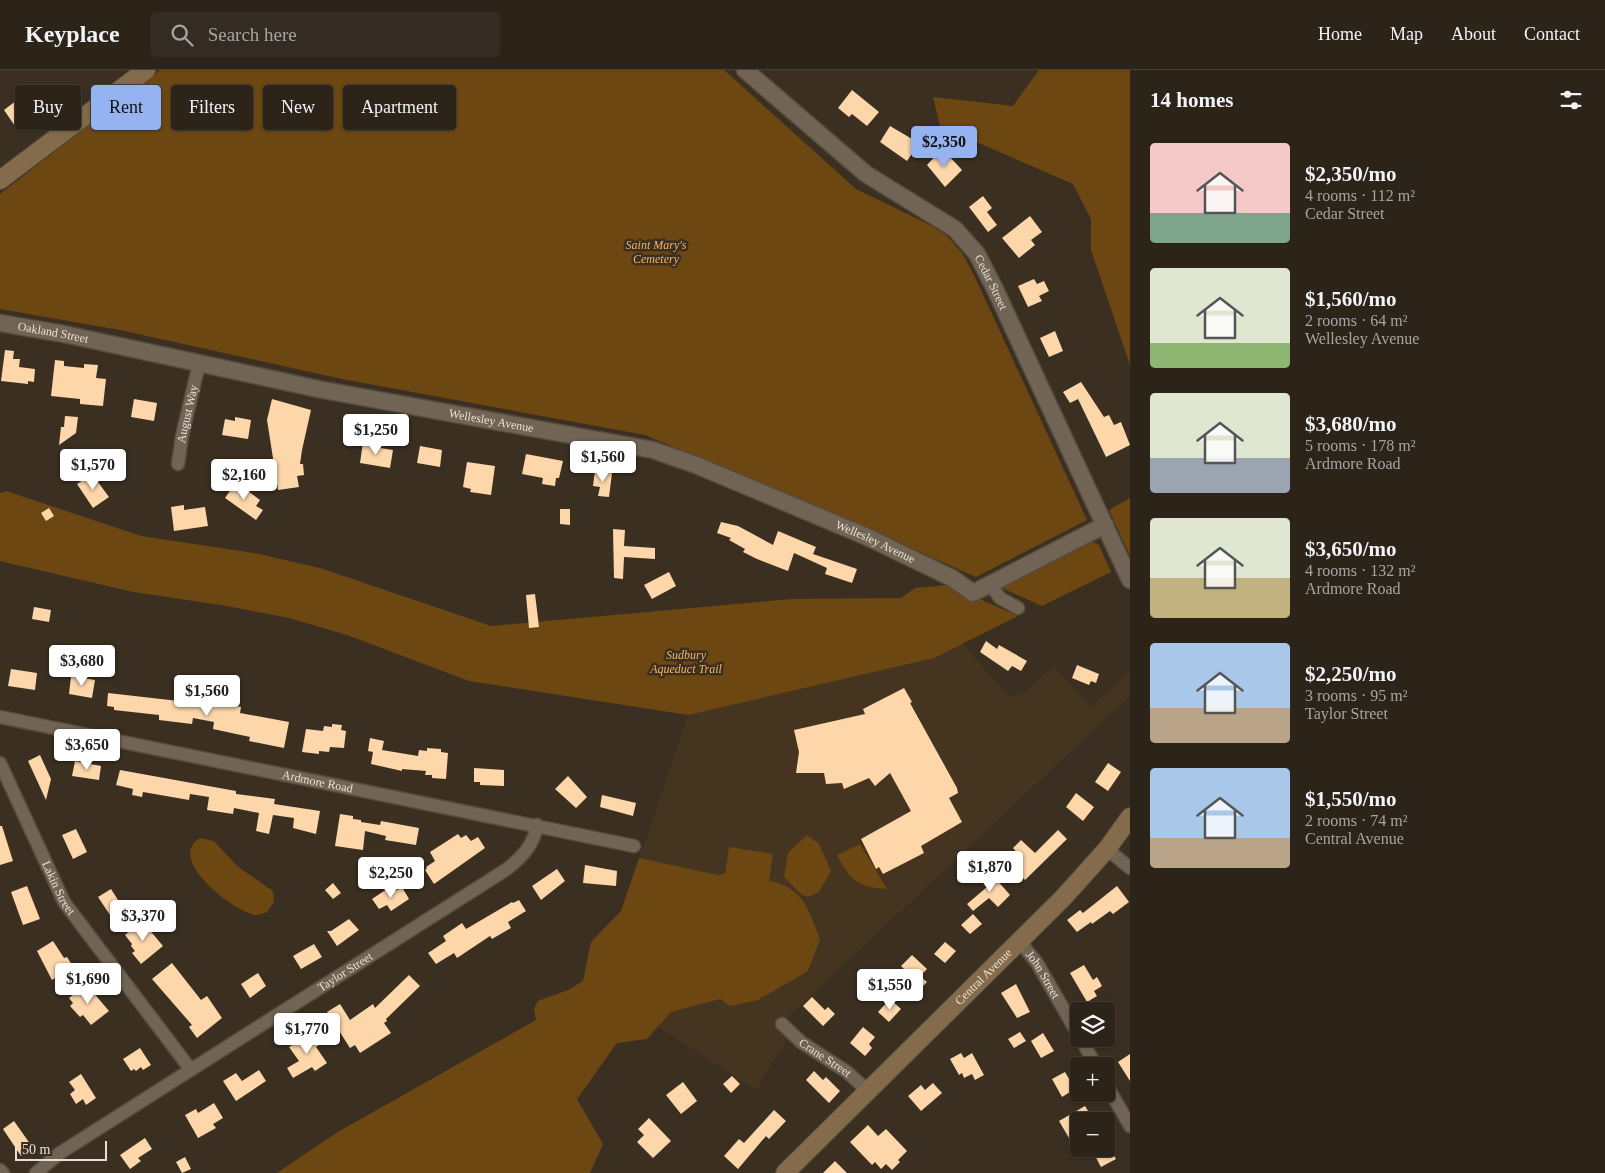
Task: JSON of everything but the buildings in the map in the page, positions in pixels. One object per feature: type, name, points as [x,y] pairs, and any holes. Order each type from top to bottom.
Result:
[{"type":"main road","points":[[0,180],[146,70]]},
{"type":"main road","name":"Central Avenue","points":[[789,1171],[1076,885],[1107,849],[1130,817]]},
{"type":"street","name":"Cedar Street","points":[[745,70],[863,171],[888,188],[939,217],[969,243],[991,280],[1130,580]]},
{"type":"street","name":"Oakland Street","points":[[0,323],[104,342]]},
{"type":"street","name":"Wellesley Avenue","points":[[104,342],[323,390],[664,453],[865,536],[952,578],[974,593],[991,584]]},
{"type":"street","name":"August Way","points":[[178,464],[182,436],[199,364]]},
{"type":"street","points":[[1018,608],[1000,598],[991,584],[1105,525]]},
{"type":"street","name":"Ardmore Road","points":[[0,717],[634,846]]},
{"type":"street","name":"Lakin Street","points":[[0,763],[64,902],[191,1070]]},
{"type":"street","name":"Taylor Street","points":[[36,1173],[60,1153],[507,869],[528,850],[536,833],[537,825]]},
{"type":"street","points":[[1107,849],[1130,868]]},
{"type":"street","name":"John Street","points":[[1020,942],[1037,963],[1070,1020]]},
{"type":"street","name":"Crane Street","points":[[782,1024],[801,1042],[854,1077],[868,1091]]},
{"type":"street","points":[[1115,1100],[1130,1126]]},
{"type":"street","points":[[0,1170],[3,1173]]},
{"type":"shaded area","points":[[915,588],[1010,698],[1027,690],[1054,666],[1091,707],[1130,672],[1130,696],[785,1020],[785,1042],[756,1090],[596,987],[688,715],[686,609],[792,599],[901,598]]},
{"type":"green space","name":"Saint Mary's Cemetery","points":[[160,70],[724,70],[856,189],[932,226],[947,236],[962,253],[974,275],[1087,520],[976,577],[818,507],[645,435],[342,379],[120,330],[0,309],[0,194],[91,123],[91,130],[161,130],[161,85],[141,85]]},
{"type":"green space","points":[[1039,70],[1130,70],[1130,365],[1091,250],[1091,219],[1073,184],[940,126],[933,97],[1013,106]]},
{"type":"green space","name":"Sudbury Aqueduct Trail","points":[[6,491],[141,536],[254,553],[320,568],[491,626],[792,599],[901,598],[915,588],[948,585],[1018,616],[934,658],[688,715],[469,681],[347,635],[289,618],[221,605],[133,592],[0,561],[0,493]]},
{"type":"green space","points":[[1130,498],[1130,556],[1109,510]]},
{"type":"green space","points":[[1090,540],[1099,545],[1111,572],[1042,606],[1000,587]]},
{"type":"green space","points":[[807,835],[819,844],[831,871],[819,892],[808,897],[802,895],[784,877],[788,853]]},
{"type":"green space","points":[[200,838],[214,841],[237,866],[273,891],[274,902],[267,912],[256,915],[246,912],[219,895],[207,883],[197,871],[191,858],[191,847]]},
{"type":"green space","points":[[860,844],[887,889],[862,884],[851,877],[846,871],[837,855]]},
{"type":"green space","points":[[729,847],[773,854],[769,881],[790,889],[804,902],[820,939],[808,971],[758,1000],[730,1006],[720,999],[671,1012],[647,1039],[617,1043],[577,1099],[603,1144],[590,1173],[277,1173],[336,1133],[536,1020],[534,1009],[538,1001],[568,990],[583,981],[591,942],[621,911],[639,858],[718,875],[725,874]]}]
